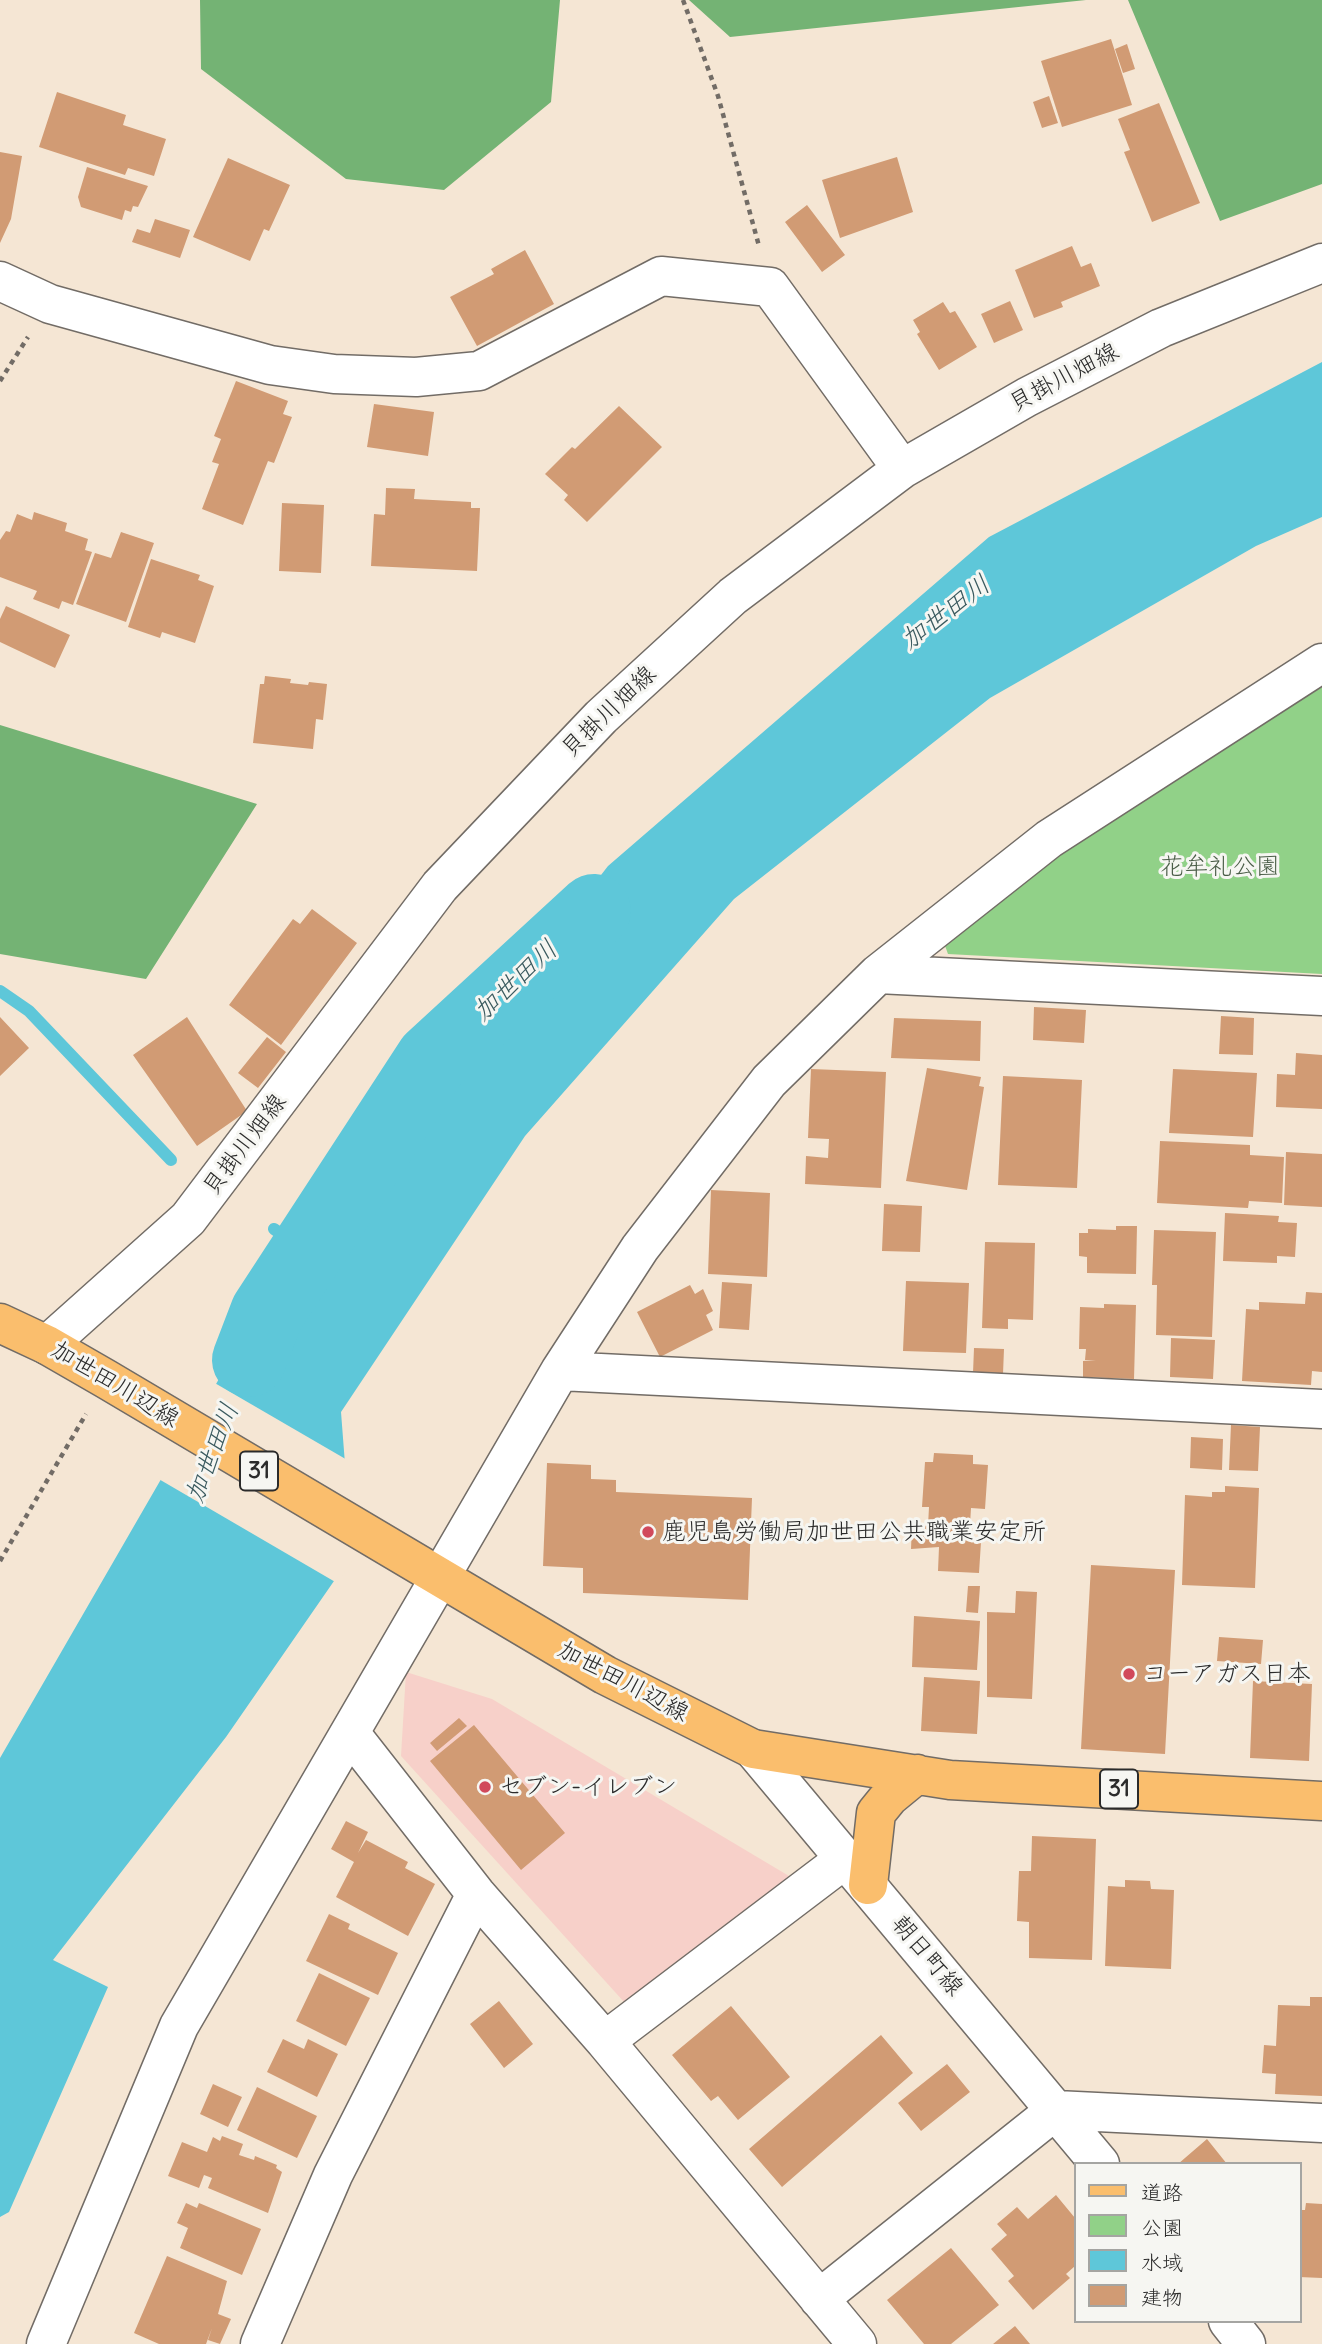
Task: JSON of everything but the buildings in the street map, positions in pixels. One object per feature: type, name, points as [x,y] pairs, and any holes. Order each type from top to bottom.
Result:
[{"type":"main road","name":"加世田川辺線","points":[[0,1323],[47,1345],[111,1382],[605,1675],[753,1749],[950,1780],[1322,1801]]},
{"type":"main road","points":[[856,1872],[876,1813],[889,1797],[917,1774]]},
{"type":"street","name":"貝掛川畑線","points":[[47,1345],[188,1219],[440,886],[601,717],[733,596],[902,469],[1027,397],[1161,328],[1322,263]]},
{"type":"street","points":[[0,281],[50,304],[270,365],[334,374],[416,377],[480,371],[661,276],[770,287],[902,469]]},
{"type":"street","points":[[46,2344],[179,2026],[560,1371],[640,1248],[769,1081],[877,974],[1049,839],[1322,663]]},
{"type":"street","points":[[877,974],[1322,996]]},
{"type":"street","points":[[560,1371],[1322,1409]]},
{"type":"street","points":[[350,1733],[476,1894],[605,2041],[857,2344]]},
{"type":"street","name":"朝日町線","points":[[753,1749],[1098,2162]]},
{"type":"street","points":[[605,2041],[856,1872]]},
{"type":"street","points":[[260,2344],[333,2175],[476,1894]]},
{"type":"street","points":[[819,2299],[1056,2110],[1322,2123]]},
{"type":"street","points":[[1230,2323],[1246,2344]]},
{"type":"path","points":[[683,0],[718,96],[770,287]]},
{"type":"path","points":[[0,381],[50,304]]},
{"type":"path","points":[[0,1561],[111,1382]]},
{"type":"shaded area","points":[[406,1672],[492,1699],[789,1876],[781,1891],[625,2003],[401,1756]]},
{"type":"green space","points":[[200,0],[560,0],[551,102],[444,190],[346,179],[201,69]]},
{"type":"green space","points":[[689,0],[1086,0],[730,37]]},
{"type":"green space","points":[[1128,0],[1322,0],[1322,184],[1220,221]]},
{"type":"green space","name":"花牟礼公園","points":[[1322,687],[1322,974],[948,954],[944,943],[1109,816]]},
{"type":"green space","points":[[0,725],[257,804],[146,979],[0,954]]},
{"type":"water","points":[[1322,362],[1322,517],[1256,546],[990,698],[734,899],[525,1136],[341,1412],[352,1555],[226,1737],[53,1960],[108,1987],[9,2212],[0,2217],[0,1758],[242,1339],[608,866],[989,537]]},
{"type":"pier","points":[[213,1382],[349,1461],[356,1556],[337,1583],[157,1478]]},
{"type":"waterway","name":"加世田川","points":[[249,1360],[267,1313],[432,1060],[594,911]]},
{"type":"waterway","points":[[0,991],[29,1011],[171,1160]]},
{"type":"waterway","points":[[274,1229],[307,1252]]},
{"type":"place","name":"鹿児島労働局加世田公共職業安定所","points":[[648,1532]]},
{"type":"place","name":"コーアガス日本","points":[[1129,1674]]},
{"type":"place","name":"セブン-イレブン","points":[[485,1787]]}]
